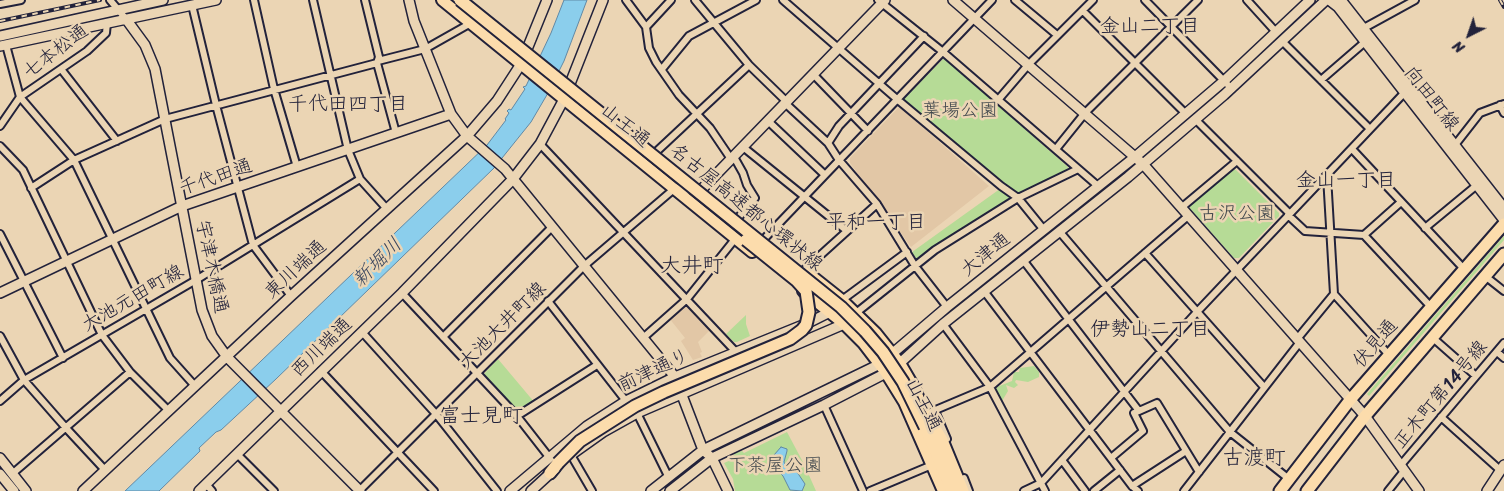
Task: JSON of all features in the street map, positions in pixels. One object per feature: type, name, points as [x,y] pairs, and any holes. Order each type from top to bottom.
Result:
[{"type":"highway","name":"名古屋高速都心環状線","points":[[460,0],[841,306],[874,341],[910,395],[952,491]]},
{"type":"highway","points":[[550,473],[553,460],[635,406],[790,339],[797,335],[806,325],[809,306],[806,291],[797,281],[675,182],[672,170]]},
{"type":"highway","name":"伏見通","points":[[1280,491],[1350,400],[1504,222]]},
{"type":"highway","name":"伏見通","points":[[1307,491],[1364,416],[1504,254]]},
{"type":"highway","points":[[930,412],[963,491]]},
{"type":"main road","name":"山王通","points":[[442,0],[735,239],[844,324],[880,364],[904,402],[943,491]]},
{"type":"main road","name":"山王通","points":[[468,0],[856,313],[900,363],[930,412],[959,491]]},
{"type":"street","points":[[0,4],[21,0]]},
{"type":"street","points":[[110,0],[126,19]]},
{"type":"street","points":[[0,36],[163,0]]},
{"type":"street","points":[[195,386],[170,358],[74,160],[20,97],[3,45],[216,0]]},
{"type":"street","points":[[254,0],[274,89],[297,167]]},
{"type":"street","points":[[313,0],[348,150],[360,179],[387,209]]},
{"type":"street","points":[[365,0],[396,134]]},
{"type":"street","points":[[409,0],[414,21],[451,114],[467,136],[505,169],[675,378],[703,450],[712,458],[728,491]]},
{"type":"street","name":"東川端通","points":[[83,491],[291,296],[467,136],[525,67],[527,47],[547,0]]},
{"type":"street","name":"西川端通","points":[[206,489],[237,454],[402,294],[513,179],[540,144],[564,99],[603,0]]},
{"type":"street","points":[[626,0],[646,27],[650,48],[662,69],[680,95],[710,128],[744,173],[747,186],[755,198],[738,218]]},
{"type":"street","points":[[646,27],[671,0]]},
{"type":"street","points":[[695,0],[749,65],[828,143],[839,160],[876,204],[915,266],[947,308]]},
{"type":"street","points":[[662,69],[689,36],[756,0]]},
{"type":"street","points":[[783,0],[1000,186],[1018,198],[1044,230]]},
{"type":"street","points":[[953,0],[1143,164],[1364,416],[1418,491]]},
{"type":"street","points":[[764,239],[992,0]]},
{"type":"street","points":[[1015,0],[1057,35]]},
{"type":"street","points":[[998,100],[1028,65],[1093,0]]},
{"type":"street","points":[[1146,0],[1231,88]]},
{"type":"street","points":[[1247,0],[1276,32]]},
{"type":"street","name":"大津通","points":[[651,491],[703,450],[880,364],[1136,157],[1224,81],[1310,0]]},
{"type":"street","name":"大津通","points":[[670,491],[712,458],[824,405],[886,373],[900,363],[943,324],[1143,164],[1231,88],[1328,0]]},
{"type":"street","name":"向田町線","points":[[1328,0],[1338,7],[1365,42],[1456,145],[1504,208]]},
{"type":"street","name":"向田町線","points":[[1341,0],[1364,28],[1504,222]]},
{"type":"street","points":[[1364,28],[1415,0]]},
{"type":"street","points":[[674,189],[702,189],[881,1],[1098,186]]},
{"type":"street","points":[[1056,149],[1085,113],[1196,1]]},
{"type":"street","points":[[192,5],[253,246],[291,296]]},
{"type":"street","points":[[1083,11],[1186,114]]},
{"type":"street","name":"宇津木橋通","points":[[126,19],[145,45],[151,58],[206,323],[217,345],[281,410]]},
{"type":"street","name":"七本松通","points":[[0,126],[20,97],[87,51],[106,33],[107,23]]},
{"type":"street","points":[[31,188],[74,160],[165,119],[425,50],[471,23]]},
{"type":"street","points":[[828,143],[839,126],[924,36]]},
{"type":"street","points":[[1282,41],[1370,129]]},
{"type":"street","points":[[1321,80],[1365,42]]},
{"type":"street","points":[[656,152],[749,65]]},
{"type":"street","points":[[61,69],[117,141]]},
{"type":"street","points":[[813,74],[868,131]]},
{"type":"street","points":[[1024,491],[1041,483],[1197,312],[1408,90]]},
{"type":"street","points":[[1456,145],[1480,113],[1502,104],[1504,113]]},
{"type":"street","name":"千代田通","points":[[0,293],[182,206],[451,114]]},
{"type":"street","points":[[1195,119],[1305,231],[1364,235],[1401,202]]},
{"type":"street","points":[[768,121],[825,175]]},
{"type":"street","points":[[540,144],[736,352]]},
{"type":"street","points":[[0,146],[23,170],[102,335],[130,372],[169,411]]},
{"type":"street","points":[[743,147],[847,231]]},
{"type":"street","points":[[1352,149],[1464,269]]},
{"type":"street","points":[[1181,208],[1237,161]]},
{"type":"street","points":[[856,313],[935,250],[1018,198],[1078,169]]},
{"type":"street","points":[[1327,176],[1334,294],[1390,355]]},
{"type":"street","name":"大池元田町線","points":[[0,399],[24,380],[253,246],[360,179]]},
{"type":"street","points":[[1425,228],[1477,185]]},
{"type":"street","name":"大池大井町線","points":[[360,491],[584,266],[674,189]]},
{"type":"street","points":[[804,270],[876,204]]},
{"type":"street","points":[[930,412],[990,388],[1188,216]]},
{"type":"street","points":[[443,337],[552,227]]},
{"type":"street","points":[[1059,231],[1230,432],[1289,479]]},
{"type":"street","points":[[0,234],[63,358]]},
{"type":"street","points":[[1364,235],[1431,307]]},
{"type":"street","points":[[643,338],[687,299],[735,239]]},
{"type":"street","points":[[842,300],[907,252]]},
{"type":"street","points":[[1145,253],[1264,387]]},
{"type":"street","points":[[1023,260],[1139,410]]},
{"type":"street","points":[[1486,276],[1504,291]]},
{"type":"street","points":[[984,291],[1132,486],[1138,491]]},
{"type":"street","points":[[402,294],[517,416],[553,460]]},
{"type":"street","points":[[1184,491],[1334,294]]},
{"type":"street","points":[[548,301],[626,401]]},
{"type":"street","name":"前津通り","points":[[510,491],[553,460],[587,426],[626,401],[830,312]]},
{"type":"street","name":"前津通り","points":[[530,491],[571,455],[603,432],[637,413],[844,324]]},
{"type":"street","points":[[943,324],[990,388],[1045,491]]},
{"type":"street","points":[[362,332],[436,414],[497,491]]},
{"type":"street","points":[[0,336],[24,380],[105,470]]},
{"type":"street","points":[[1433,338],[1476,376]]},
{"type":"street","name":"正木町第14号線","points":[[1388,491],[1441,417],[1504,343]]},
{"type":"street","points":[[1497,352],[1504,358]]},
{"type":"street","points":[[517,416],[597,365]]},
{"type":"street","points":[[321,371],[434,491]]},
{"type":"street","points":[[4,478],[66,428],[130,372]]},
{"type":"street","points":[[1111,458],[1143,431],[1134,413],[1157,403],[1199,472]]},
{"type":"street","points":[[824,405],[863,491]]},
{"type":"street","points":[[281,410],[360,491]]},
{"type":"street","name":"山王通","points":[[930,412],[969,491]]},
{"type":"street","points":[[637,413],[669,478]]},
{"type":"street","points":[[1441,417],[1502,468],[1490,490]]},
{"type":"street","points":[[1132,486],[1186,451]]},
{"type":"street","points":[[237,454],[274,491]]},
{"type":"street","points":[[571,455],[592,491]]},
{"type":"street","points":[[0,458],[4,478],[14,491]]},
{"type":"street","points":[[1062,460],[1085,491]]},
{"type":"street","points":[[870,491],[932,465]]},
{"type":"street","points":[[1094,491],[1120,470]]},
{"type":"street","points":[[4,478],[26,491]]},
{"type":"shaded area","points":[[898,108],[901,108],[989,186],[911,247],[850,163],[850,158]]},
{"type":"shaded area","points":[[685,304],[711,329],[698,342],[702,357],[693,360],[681,341],[685,338],[669,318]]},
{"type":"green space","name":"葉場公園","points":[[943,59],[1068,167],[1068,171],[1019,195],[932,248],[919,259],[916,259],[912,252],[1004,186],[904,102],[904,99]]},
{"type":"green space","name":"古沢公園","points":[[1233,169],[1279,213],[1279,216],[1239,258],[1234,258],[1188,206]]},
{"type":"green space","points":[[1504,236],[1504,240],[1369,396],[1367,394]]},
{"type":"green space","points":[[746,315],[746,324],[750,336],[734,342],[726,334]]},
{"type":"green space","points":[[498,359],[535,403],[517,412],[483,376]]},
{"type":"green space","points":[[1034,366],[1039,372],[1039,377],[1028,382],[1016,380],[1015,382],[1018,385],[1014,388],[1006,385],[1008,391],[1002,401],[996,390],[997,387],[1012,381],[1014,372],[1019,372],[1020,368]]},
{"type":"green space","name":"下茶屋公園","points":[[787,432],[816,491],[735,491],[733,479],[724,463],[731,460],[735,453],[742,451],[744,453]]},
{"type":"water","name":"新堀川","points":[[564,0],[587,0],[564,61],[531,122],[494,168],[276,379],[199,448],[200,451],[159,491],[125,491],[487,145],[506,120],[509,113],[507,111],[511,110],[525,89],[523,87],[526,86],[551,33]]},
{"type":"water","points":[[781,447],[787,449],[785,464],[797,472],[805,484],[802,491],[790,490],[773,462],[774,455]]},
{"type":"railway","points":[[0,21],[100,0]]},
{"type":"railway","points":[[1500,0],[1504,7]]},
{"type":"district","name":"金山二丁目","points":[[1150,27]]},
{"type":"district","name":"千代田四丁目","points":[[348,105]]},
{"type":"district","name":"金山一丁目","points":[[1346,181]]},
{"type":"district","name":"平和一丁目","points":[[876,223]]},
{"type":"district","name":"大井町","points":[[692,267]]},
{"type":"district","name":"伊勢山二丁目","points":[[1150,330]]},
{"type":"district","name":"富士見町","points":[[481,417]]},
{"type":"district","name":"古渡町","points":[[1254,459]]}]
